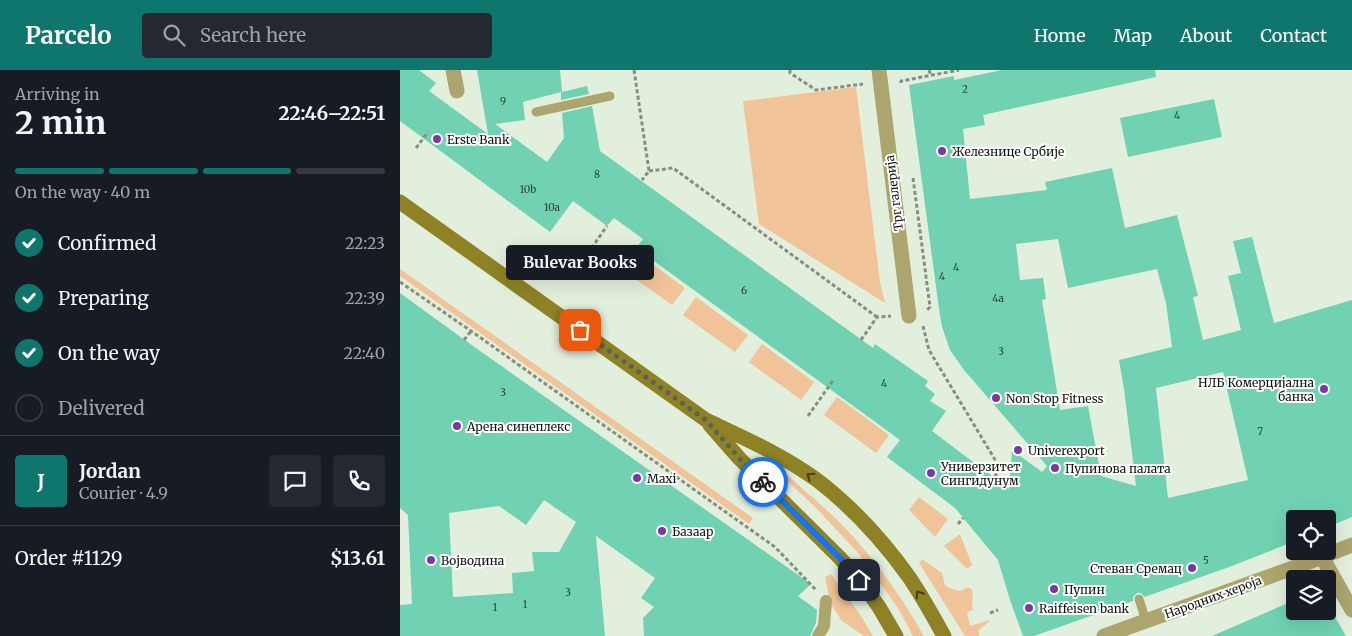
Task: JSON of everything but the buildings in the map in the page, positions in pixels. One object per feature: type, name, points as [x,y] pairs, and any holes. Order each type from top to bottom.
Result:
[{"type":"main road","points":[[400,202],[706,420],[762,446],[817,481],[848,506],[886,548],[909,577],[944,636]]},
{"type":"main road","points":[[706,420],[770,490],[839,557],[879,606],[896,636]]},
{"type":"street","points":[[453,70],[457,91]]},
{"type":"street","name":"Трг галерија","points":[[879,76],[909,316]]},
{"type":"street","name":"Народних хероја","points":[[1336,551],[1352,545]]},
{"type":"street","name":"Народних хероја","points":[[1104,636],[1314,560]]},
{"type":"street","points":[[1324,560],[1352,610]]},
{"type":"street","points":[[818,636],[824,626],[826,601]]},
{"type":"lane","points":[[536,112],[610,96]]},
{"type":"lane","points":[[1139,599],[1146,621]]},
{"type":"path","points":[[634,70],[649,171]]},
{"type":"path","points":[[790,70],[790,73],[816,90],[879,76],[901,81]]},
{"type":"path","points":[[929,70],[931,76]]},
{"type":"path","points":[[416,148],[428,132]]},
{"type":"path","points":[[642,180],[649,171],[673,168],[878,317]]},
{"type":"path","points":[[580,264],[608,226]]},
{"type":"path","points":[[400,282],[775,547],[826,601]]},
{"type":"path","points":[[923,325],[929,350],[1000,468],[994,478]]},
{"type":"path","points":[[464,340],[471,331]]},
{"type":"path","points":[[808,416],[834,379]]},
{"type":"path","points":[[958,524],[963,518]]},
{"type":"path","points":[[990,613],[998,610]]},
{"type":"shaded area","points":[[856,87],[880,282],[885,303],[759,224],[743,101]]},
{"type":"shaded area","points":[[633,250],[685,288],[672,305],[620,268]]},
{"type":"shaded area","points":[[400,269],[753,518],[749,524],[400,276]]},
{"type":"shaded area","points":[[696,297],[748,335],[735,352],[683,315]]},
{"type":"shaded area","points":[[762,344],[814,382],[801,400],[749,362]]},
{"type":"shaded area","points":[[837,397],[889,435],[876,453],[824,415]]},
{"type":"shaded area","points":[[778,469],[823,507],[856,540],[899,595],[924,636],[913,636],[898,608],[859,554],[818,510],[777,471]]},
{"type":"shaded area","points":[[919,497],[948,519],[935,537],[909,510]]},
{"type":"shaded area","points":[[960,534],[972,565],[967,569],[944,546]]},
{"type":"shaded area","points":[[922,559],[942,573],[945,585],[949,588],[960,591],[966,588],[972,590],[973,610],[967,612],[970,626],[990,620],[979,630],[979,636],[965,636],[919,563]]},
{"type":"shaded area","points":[[831,574],[873,636],[864,636],[842,621],[830,603],[825,577]]},
{"type":"way so far","points":[[580,330],[706,420],[763,482]]},
{"type":"place","name":"Erste Bank","points":[[437,139]]},
{"type":"place","name":"Железнице Србије","points":[[942,151]]},
{"type":"place","name":"Bulevar Books","points":[[580,330]]},
{"type":"place","name":"НЛБ Комерцијална банка","points":[[1324,389]]},
{"type":"place","name":"Non Stop Fitness","points":[[996,398]]},
{"type":"place","name":"Арена синеплекс","points":[[457,426]]},
{"type":"place","name":"Univerexport","points":[[1018,450]]},
{"type":"place","name":"Пупинова палата","points":[[1055,468]]},
{"type":"place","name":"Универзитет Сингидунум","points":[[931,473]]},
{"type":"place","name":"Maxi","points":[[637,478]]},
{"type":"place","name":"Базаар","points":[[662,531]]},
{"type":"place","name":"Војводина","points":[[431,560]]},
{"type":"place","name":"Стеван Сремац","points":[[1192,568]]},
{"type":"place","name":"Пупин","points":[[1054,589]]},
{"type":"place","name":"Raiffeisen bank","points":[[1029,608]]},
{"type":"route","points":[[763,482],[839,557],[859,580]]}]
